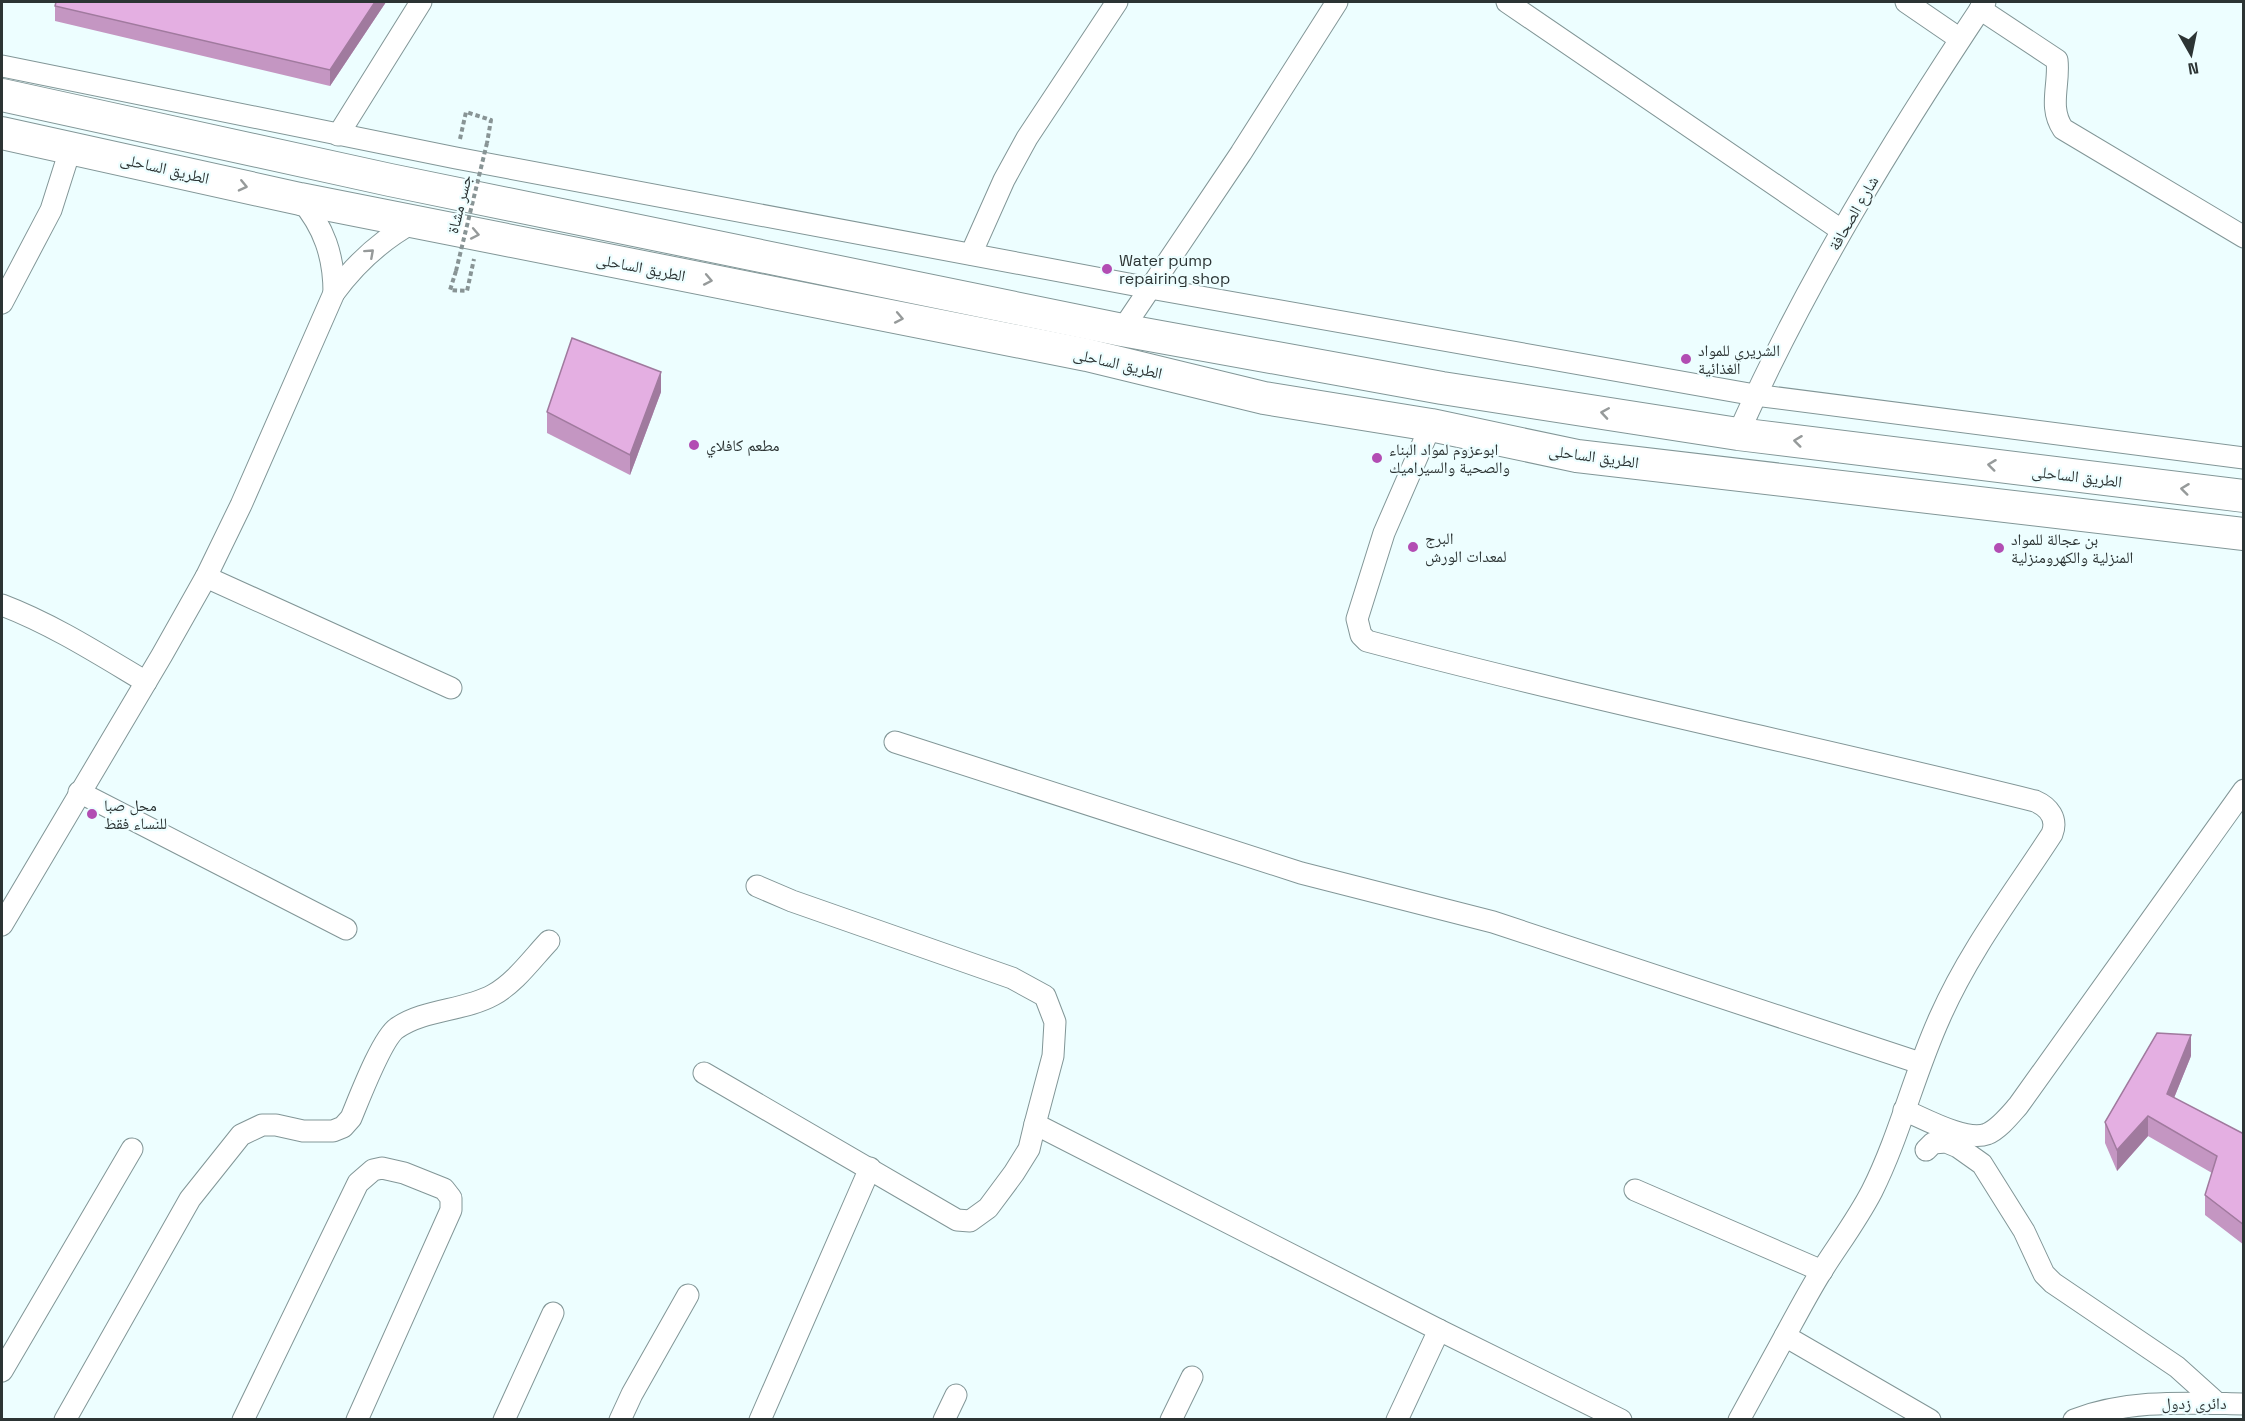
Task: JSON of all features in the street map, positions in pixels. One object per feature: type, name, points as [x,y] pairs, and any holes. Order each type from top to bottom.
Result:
[{"type":"highway","name":"الطريق الساحلى","points":[[2,95],[390,180],[1122,330],[1442,388],[1738,434],[2244,496]]},
{"type":"highway","name":"الطريق الساحلى","points":[[2,132],[300,199],[1087,355],[1264,398],[1431,425],[1577,456],[2244,534]]},
{"type":"street","points":[[338,135],[421,2]]},
{"type":"street","points":[[971,254],[1004,180],[1027,138],[1117,2]]},
{"type":"street","points":[[1122,330],[1241,153],[1337,2]]},
{"type":"street","points":[[1507,2],[1841,230]]},
{"type":"street","points":[[1906,2],[1960,39]]},
{"type":"street","points":[[1983,5],[2057,60],[2059,74],[2054,110],[2063,129],[2244,237]]},
{"type":"street","name":"شارع الصحافة","points":[[1738,434],[1755,395],[1841,230],[1983,5]]},
{"type":"street","points":[[2,66],[338,135],[1150,288],[1755,395],[2244,458]]},
{"type":"street","points":[[2,303],[51,210],[71,147]]},
{"type":"street","points":[[300,199],[316,219],[327,243],[333,268],[334,293]]},
{"type":"street","points":[[2,925],[206,577],[241,505],[334,293],[369,252],[414,222]]},
{"type":"street","points":[[1431,425],[1384,533],[1357,619],[1361,635],[1367,641],[1496,675],[1852,756],[2035,801],[2045,805],[2054,820],[2052,834],[1978,944],[1940,1015],[1920,1063],[1891,1151],[1871,1192],[1851,1229],[1822,1271],[1739,1419]]},
{"type":"street","points":[[206,577],[451,688]]},
{"type":"street","points":[[2,605],[92,650],[146,682]]},
{"type":"street","points":[[895,742],[1301,873],[1493,922],[1920,1063]]},
{"type":"street","points":[[1904,1110],[1972,1137],[1989,1134],[2003,1121],[2018,1106],[2244,790]]},
{"type":"street","points":[[79,792],[346,929]]},
{"type":"street","points":[[704,1073],[957,1220],[970,1221],[988,1208],[1029,1149],[1053,1056],[1055,1022],[1045,996],[1012,978],[792,901],[757,886]]},
{"type":"street","points":[[65,1419],[190,1199],[241,1135],[262,1125],[276,1125],[303,1131],[333,1131],[343,1126],[351,1118],[384,1045],[395,1028],[415,1019],[493,995],[518,975],[549,941]]},
{"type":"street","points":[[1035,1124],[1439,1330],[1621,1419]]},
{"type":"street","points":[[1926,1150],[1933,1143],[1946,1143],[1973,1156],[1982,1164],[2024,1231],[2044,1274],[2053,1283],[2129,1336],[2177,1366],[2217,1403]]},
{"type":"street","points":[[2,1371],[132,1149]]},
{"type":"street","points":[[243,1419],[358,1183],[373,1170],[382,1168],[404,1173],[444,1189],[451,1198],[451,1210],[357,1419]]},
{"type":"street","points":[[760,1419],[870,1168]]},
{"type":"street","points":[[1635,1190],[1822,1271]]},
{"type":"street","points":[[620,1419],[687,1295]]},
{"type":"street","points":[[504,1419],[553,1313]]},
{"type":"street","points":[[1397,1419],[1439,1330]]},
{"type":"street","points":[[1785,1336],[1930,1419]]},
{"type":"street","points":[[1171,1419],[1192,1377]]},
{"type":"street","points":[[944,1419],[956,1395]]},
{"type":"street","name":"دائرى زدول","points":[[2074,1419],[2111,1409],[2152,1403],[2244,1404]]},
{"type":"path","name":"جسر مشاة","points":[[463,122],[466,112],[491,120],[450,290],[467,291],[470,278]]},
{"type":"building","points":[[56,2],[375,2],[330,70],[55,6]]},
{"type":"building","points":[[572,338],[661,372],[630,455],[547,412]]},
{"type":"building","points":[[2157,1033],[2191,1035],[2167,1094],[2244,1134],[2244,1225],[2205,1195],[2217,1156],[2148,1116],[2117,1150],[2105,1122]]},
{"type":"place","name":"Water pump repairing shop","points":[[1107,269]]},
{"type":"place","name":"الشريري للمواد الغذائية","points":[[1686,359]]},
{"type":"place","name":"مطعم كافلاي","points":[[694,445]]},
{"type":"place","name":"ابوعزوم لمواد البناء والصحية والسيراميك","points":[[1377,458]]},
{"type":"place","name":"البرج لمعدات الورش","points":[[1413,547]]},
{"type":"place","name":"بن عجالة للمواد المنزلية والكهرومنزلية","points":[[1999,548]]},
{"type":"place","name":"محل صبا للنساء فقط","points":[[92,814]]}]
